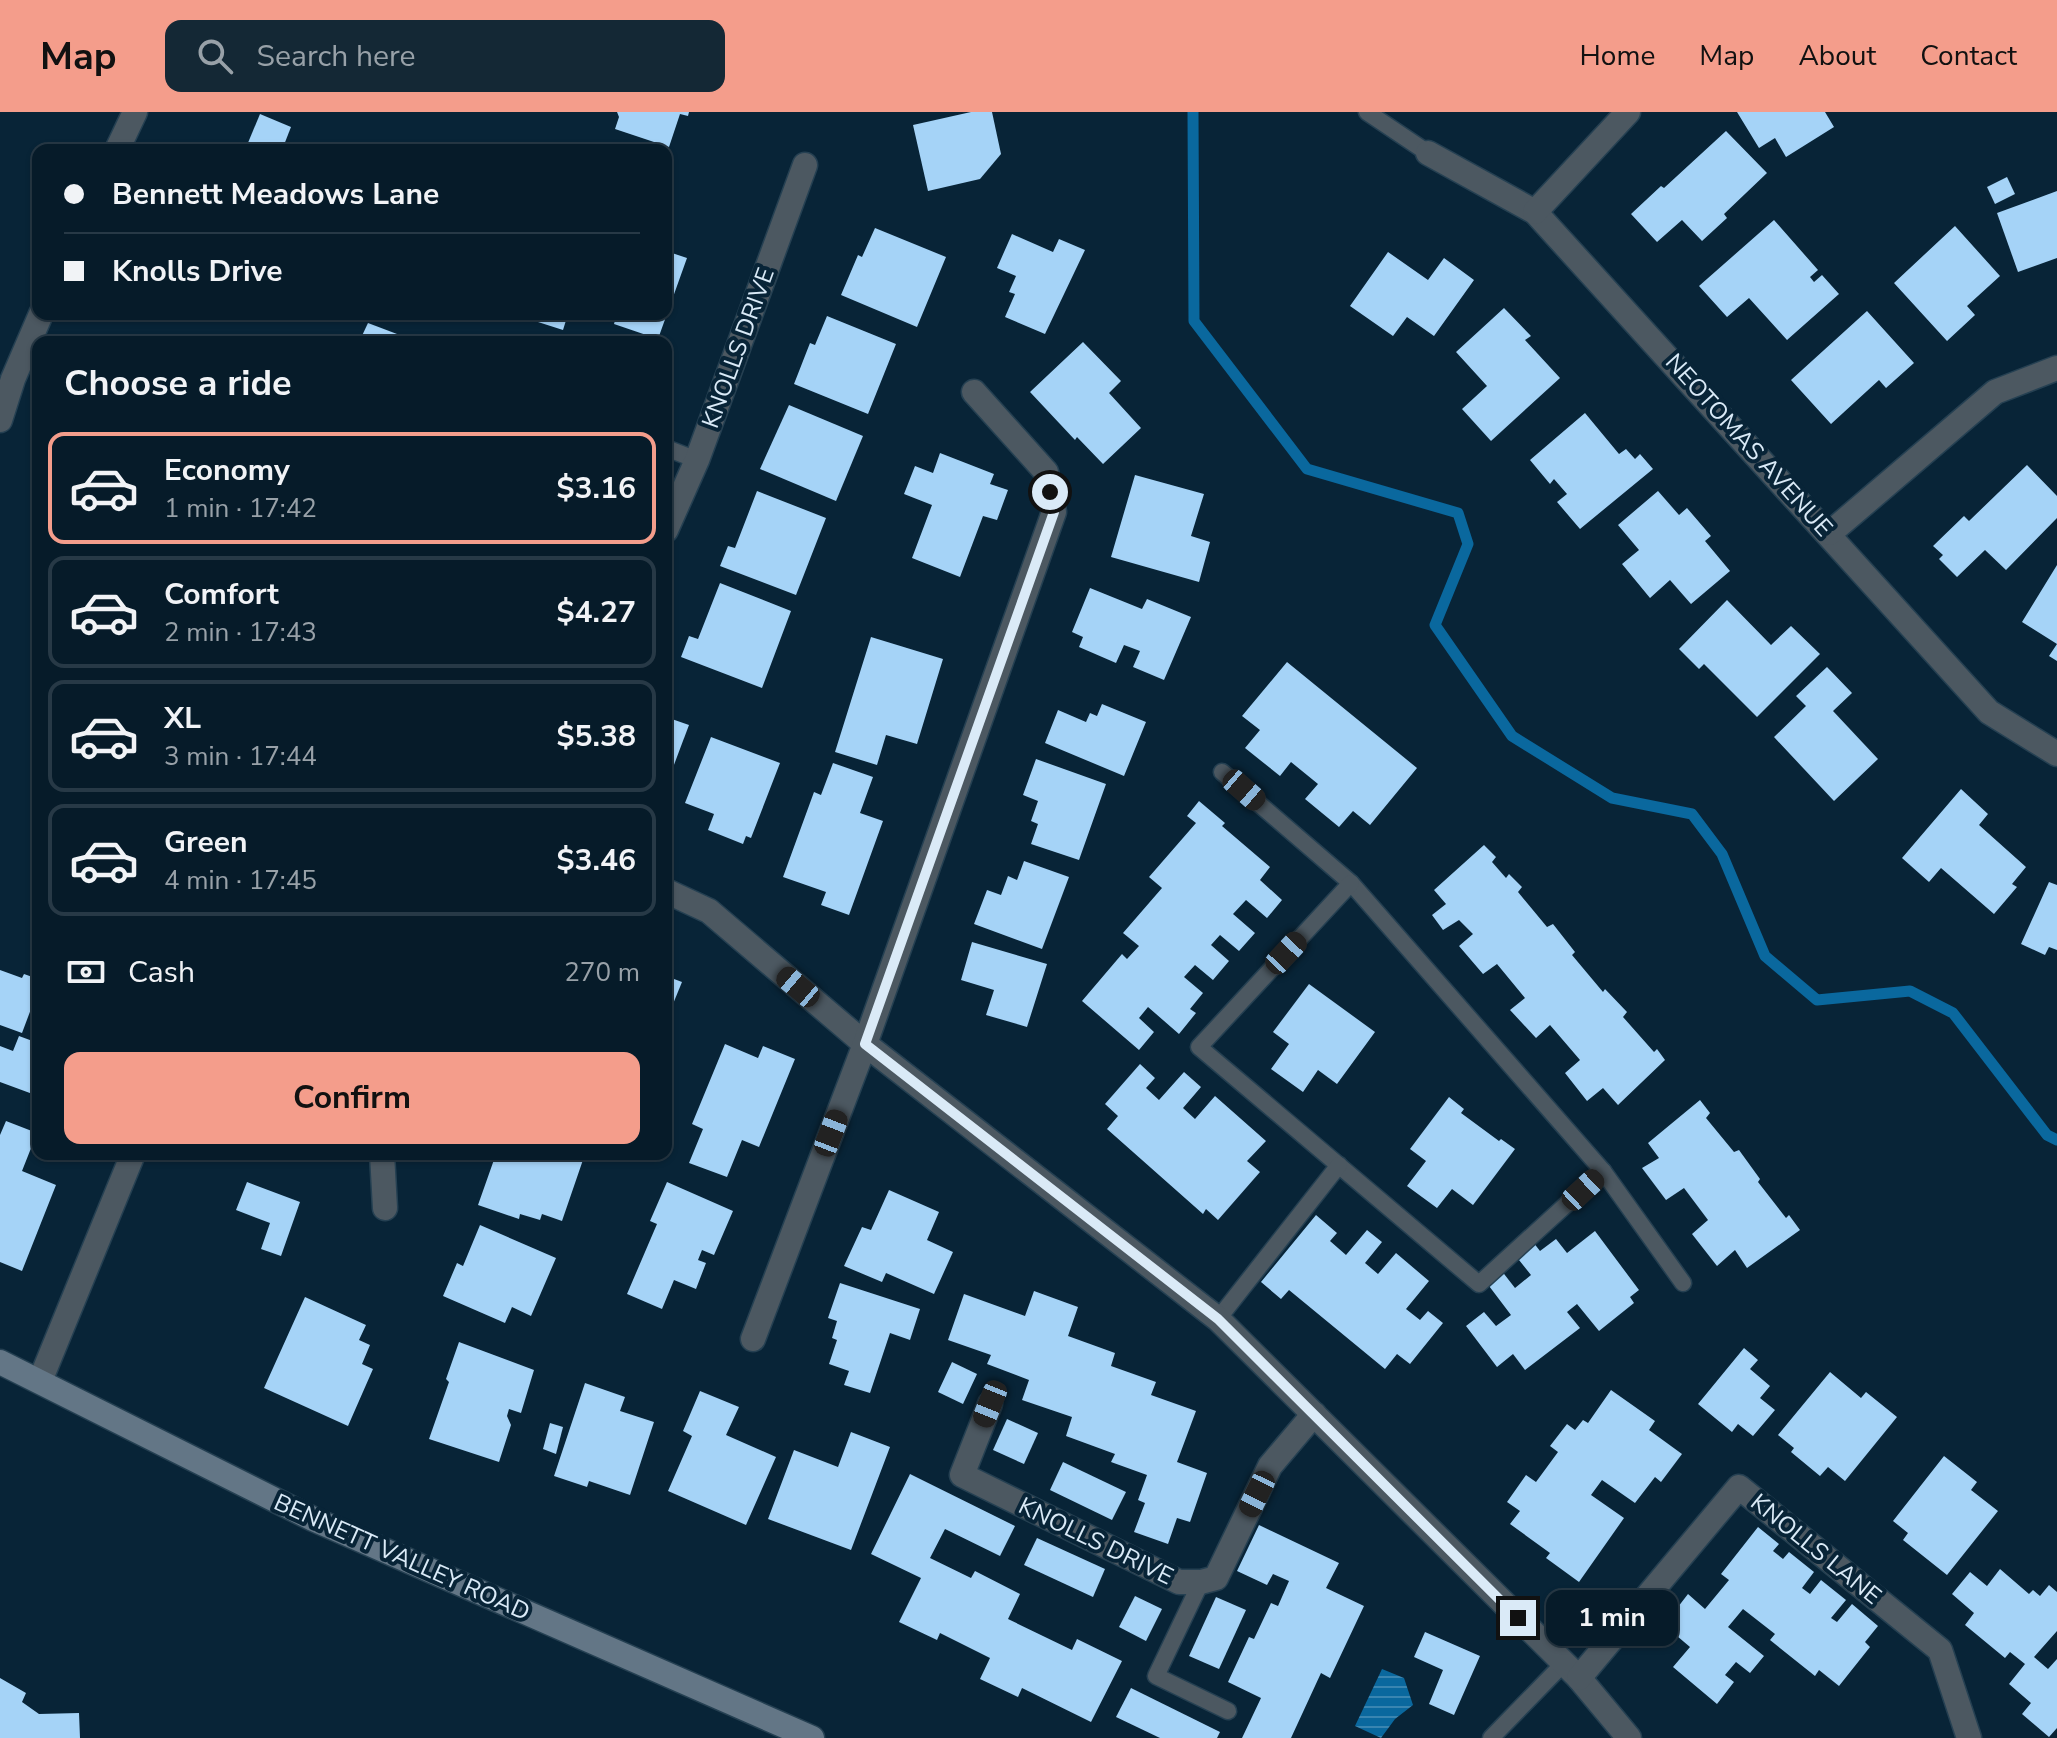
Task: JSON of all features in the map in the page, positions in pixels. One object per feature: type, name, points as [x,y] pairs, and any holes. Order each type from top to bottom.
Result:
[{"type":"street","points":[[120,144],[135,112]]},
{"type":"street","points":[[1535,212],[1628,112]]},
{"type":"street","name":"NEOTOMAS AVENUE","points":[[1428,153],[1535,212],[1830,533],[1989,712],[2057,754]]},
{"type":"street","name":"KNOLLS DRIVE","points":[[672,516],[697,460],[805,165]]},
{"type":"street","points":[[0,420],[6,376],[38,320]]},
{"type":"street","points":[[1830,533],[1995,392],[2057,368]]},
{"type":"street","points":[[753,1339],[865,1044],[1054,512],[1046,472],[974,392]]},
{"type":"street","points":[[672,894],[709,911],[865,1044],[1218,1319],[1572,1670],[1629,1738]]},
{"type":"street","points":[[40,1381],[131,1160]]},
{"type":"street","points":[[382,1160],[385,1208]]},
{"type":"street","name":"BENNETT VALLEY ROAD","points":[[0,1362],[313,1519],[812,1738]]},
{"type":"street","name":"KNOLLS DRIVE","points":[[990,1404],[962,1475],[1179,1582],[1216,1578],[1270,1466],[1314,1414]]},
{"type":"street","name":"KNOLLS LANE","points":[[1572,1670],[1739,1487],[1940,1650],[1969,1738]]},
{"type":"lane","points":[[1367,112],[1428,153]]},
{"type":"lane","points":[[672,450],[697,460]]},
{"type":"lane","points":[[1222,772],[1351,883],[1603,1171],[1683,1283]]},
{"type":"lane","points":[[1351,883],[1199,1047],[1479,1284],[1603,1171]]},
{"type":"lane","points":[[1218,1319],[1339,1165]]},
{"type":"lane","points":[[1201,1582],[1156,1676],[1228,1711]]},
{"type":"lane","points":[[1491,1738],[1572,1670]]},
{"type":"water","points":[[1382,1669],[1404,1678],[1413,1705],[1395,1719],[1381,1738],[1355,1726]]},
{"type":"building","points":[[617,112],[689,112],[688,116],[680,114],[670,144],[660,144],[615,129],[619,117]]},
{"type":"building","points":[[971,112],[992,112],[1001,154],[980,179],[928,191],[913,125]]},
{"type":"building","points":[[1737,112],[1825,112],[1834,127],[1786,157],[1775,138],[1759,148]]},
{"type":"building","points":[[260,114],[291,127],[284,144],[248,144]]},
{"type":"building","points":[[1726,131],[1767,173],[1724,214],[1727,218],[1702,241],[1682,220],[1657,242],[1631,214]]},
{"type":"building","points":[[2007,177],[2015,194],[1995,204],[1987,187]]},
{"type":"building","points":[[2057,191],[2057,258],[2018,272],[1997,213]]},
{"type":"building","points":[[1774,220],[1818,270],[1810,277],[1814,282],[1822,275],[1839,294],[1787,340],[1749,298],[1727,317],[1699,286]]},
{"type":"building","points":[[1955,226],[2000,276],[1967,306],[1975,315],[1947,341],[1894,283]]},
{"type":"building","points":[[875,228],[946,257],[917,327],[841,295],[858,255],[862,257]]},
{"type":"building","points":[[1012,234],[1053,252],[1059,239],[1085,250],[1045,334],[1005,317],[1015,294],[1009,292],[1016,276],[997,268]]},
{"type":"building","points":[[1388,252],[1428,280],[1444,258],[1474,280],[1434,336],[1407,317],[1393,336],[1350,306]]},
{"type":"building","points":[[672,253],[687,258],[672,300]]},
{"type":"building","points":[[1504,308],[1531,336],[1525,340],[1560,378],[1491,441],[1462,409],[1487,386],[1456,352]]},
{"type":"building","points":[[1867,311],[1914,363],[1886,388],[1879,380],[1831,424],[1791,380]]},
{"type":"building","points":[[827,316],[896,344],[868,414],[794,384],[810,343],[815,345]]},
{"type":"building","points":[[532,320],[566,320],[563,330]]},
{"type":"building","points":[[615,320],[665,320],[659,336],[649,336],[614,324]]},
{"type":"building","points":[[368,323],[397,334],[396,336],[362,336]]},
{"type":"building","points":[[1083,342],[1121,381],[1109,393],[1141,428],[1103,464],[1077,437],[1075,440],[1030,392]]},
{"type":"building","points":[[789,405],[863,436],[836,501],[760,469]]},
{"type":"building","points":[[1585,413],[1619,454],[1626,449],[1635,459],[1640,454],[1653,469],[1580,529],[1557,502],[1567,494],[1554,479],[1550,484],[1530,460]]},
{"type":"building","points":[[940,453],[994,474],[990,484],[1008,490],[997,520],[983,516],[960,577],[912,558],[932,505],[904,494],[915,466],[933,473]]},
{"type":"building","points":[[2027,465],[2057,496],[2057,518],[2006,570],[1985,550],[1957,577],[1939,559],[1943,555],[1933,546],[1964,516],[1969,521]]},
{"type":"building","points":[[1135,475],[1204,494],[1191,536],[1210,542],[1199,582],[1111,557]]},
{"type":"building","points":[[757,491],[826,518],[796,595],[720,566],[728,546],[735,548]]},
{"type":"building","points":[[1658,491],[1679,515],[1687,508],[1711,536],[1705,541],[1730,571],[1691,604],[1670,580],[1650,598],[1622,564],[1639,550],[1618,525]]},
{"type":"building","points":[[2057,565],[2057,644],[2022,622]]},
{"type":"building","points":[[720,583],[791,611],[762,688],[681,657],[689,636],[698,639]]},
{"type":"building","points":[[1090,588],[1142,609],[1147,599],[1191,617],[1164,680],[1133,667],[1140,651],[1124,645],[1116,663],[1079,647],[1083,637],[1072,632]]},
{"type":"building","points":[[1727,600],[1771,645],[1791,626],[1820,654],[1757,717],[1704,664],[1699,669],[1679,649]]},
{"type":"building","points":[[871,637],[943,659],[917,744],[886,735],[877,765],[835,752]]},
{"type":"building","points":[[2057,644],[2057,661],[2049,656]]},
{"type":"building","points":[[1287,662],[1417,768],[1370,825],[1353,811],[1339,827],[1305,799],[1318,784],[1291,762],[1280,776],[1245,748],[1260,730],[1242,716]]},
{"type":"building","points":[[1827,667],[1852,693],[1833,711],[1878,759],[1834,801],[1774,737],[1806,706],[1796,696]]},
{"type":"building","points":[[1102,704],[1146,722],[1124,776],[1045,743],[1058,710],[1086,722],[1090,713],[1097,716]]},
{"type":"building","points":[[672,719],[689,725],[672,770]]},
{"type":"building","points":[[711,737],[780,763],[751,838],[746,836],[743,844],[708,830],[714,814],[685,803]]},
{"type":"building","points":[[1036,759],[1106,784],[1079,860],[1031,844],[1038,824],[1031,821],[1038,801],[1023,795]]},
{"type":"building","points":[[833,763],[873,777],[860,813],[883,821],[849,915],[821,905],[826,892],[783,877],[814,792],[821,795]]},
{"type":"building","points":[[1961,789],[1988,814],[1979,825],[2026,867],[2012,884],[2017,887],[1994,914],[1941,868],[1929,882],[1902,858]]},
{"type":"building","points":[[1199,801],[1225,823],[1222,826],[1270,867],[1260,880],[1282,900],[1267,918],[1246,900],[1233,914],[1255,933],[1239,951],[1220,935],[1211,945],[1229,961],[1213,980],[1195,965],[1184,977],[1203,993],[1190,1009],[1196,1013],[1179,1034],[1148,1007],[1139,1018],[1154,1032],[1139,1050],[1082,1001],[1122,954],[1127,959],[1139,946],[1123,933],[1162,888],[1149,877],[1196,823],[1187,816]]},
{"type":"building","points":[[1484,845],[1496,857],[1492,862],[1506,878],[1509,874],[1522,887],[1518,892],[1547,927],[1553,924],[1575,952],[1572,955],[1603,992],[1605,989],[1627,1012],[1623,1017],[1665,1060],[1618,1105],[1603,1088],[1587,1101],[1565,1073],[1580,1060],[1550,1025],[1536,1038],[1510,1010],[1525,998],[1497,964],[1483,974],[1459,946],[1473,934],[1459,920],[1443,930],[1432,915],[1446,904],[1434,890]]},
{"type":"building","points":[[1024,861],[1069,877],[1042,949],[974,924],[987,890],[1001,895],[1008,876],[1017,880]]},
{"type":"building","points":[[2049,882],[2057,885],[2057,950],[2049,947],[2045,955],[2021,944]]},
{"type":"building","points":[[972,942],[1047,964],[1027,1027],[986,1015],[994,990],[961,980]]},
{"type":"building","points":[[0,970],[22,978],[24,974],[32,977],[32,1006],[22,1033],[0,1025]]},
{"type":"building","points":[[672,978],[682,982],[672,1006]]},
{"type":"building","points":[[1309,984],[1375,1032],[1337,1084],[1318,1070],[1303,1092],[1271,1069],[1289,1044],[1273,1032]]},
{"type":"building","points":[[19,1036],[32,1041],[32,1094],[0,1082],[0,1046],[13,1051]]},
{"type":"building","points":[[725,1044],[758,1058],[763,1046],[795,1059],[759,1147],[742,1140],[727,1177],[689,1163],[703,1129],[692,1124]]},
{"type":"building","points":[[1140,1064],[1155,1078],[1146,1088],[1159,1100],[1184,1072],[1201,1087],[1183,1108],[1195,1119],[1215,1096],[1266,1141],[1247,1161],[1260,1172],[1218,1220],[1206,1209],[1203,1214],[1107,1129],[1118,1116],[1105,1104]]},
{"type":"building","points":[[1449,1097],[1464,1109],[1461,1113],[1515,1149],[1473,1205],[1452,1189],[1437,1208],[1407,1186],[1426,1161],[1410,1149]]},
{"type":"building","points":[[1700,1100],[1710,1113],[1706,1118],[1734,1152],[1739,1150],[1760,1179],[1758,1182],[1786,1218],[1789,1215],[1800,1230],[1747,1268],[1735,1250],[1717,1266],[1692,1234],[1708,1220],[1684,1188],[1666,1200],[1642,1168],[1659,1158],[1648,1143]]},
{"type":"building","points":[[6,1121],[32,1131],[32,1146],[22,1171],[56,1185],[22,1271],[0,1262],[0,1135]]},
{"type":"building","points":[[494,1160],[583,1160],[562,1221],[542,1214],[540,1220],[520,1214],[519,1219],[478,1205]]},
{"type":"building","points":[[247,1182],[300,1202],[281,1256],[261,1249],[270,1223],[236,1210]]},
{"type":"building","points":[[667,1182],[733,1211],[714,1255],[702,1250],[698,1260],[706,1263],[696,1289],[674,1280],[662,1309],[627,1294],[657,1224],[650,1221]]},
{"type":"building","points":[[889,1190],[939,1212],[927,1240],[953,1252],[934,1294],[886,1273],[882,1282],[844,1266],[862,1227],[871,1230]]},
{"type":"building","points":[[1316,1215],[1337,1233],[1330,1241],[1346,1255],[1367,1230],[1382,1242],[1365,1263],[1378,1274],[1396,1253],[1429,1281],[1406,1309],[1420,1320],[1428,1311],[1443,1323],[1410,1364],[1397,1354],[1385,1369],[1289,1290],[1281,1299],[1261,1282]]},
{"type":"building","points":[[480,1225],[556,1258],[531,1316],[512,1307],[505,1323],[443,1296],[457,1263],[463,1266]]},
{"type":"building","points":[[1595,1231],[1639,1290],[1630,1297],[1634,1303],[1599,1331],[1577,1304],[1567,1312],[1580,1328],[1525,1370],[1513,1354],[1497,1367],[1466,1326],[1484,1312],[1496,1326],[1511,1315],[1486,1282],[1501,1270],[1515,1288],[1531,1275],[1515,1255],[1533,1242],[1540,1251],[1556,1239],[1567,1253]]},
{"type":"building","points":[[840,1283],[920,1309],[910,1340],[890,1333],[870,1393],[844,1385],[849,1371],[829,1364],[837,1340],[832,1338],[837,1321],[828,1318]]},
{"type":"building","points":[[1034,1291],[1078,1307],[1068,1336],[1115,1353],[1111,1366],[1156,1382],[1151,1395],[1196,1411],[1177,1462],[1207,1473],[1190,1522],[1177,1518],[1168,1544],[1134,1532],[1145,1503],[1138,1500],[1147,1475],[1111,1462],[1115,1454],[1066,1436],[1072,1417],[1022,1400],[1029,1380],[987,1364],[991,1355],[948,1340],[964,1294],[1025,1316]]},
{"type":"building","points":[[305,1297],[366,1325],[359,1340],[370,1345],[362,1364],[373,1369],[348,1426],[264,1388]]},
{"type":"building","points":[[459,1342],[534,1370],[521,1413],[509,1409],[507,1416],[511,1425],[499,1462],[429,1439]]},
{"type":"building","points":[[1744,1348],[1758,1360],[1750,1369],[1770,1386],[1760,1398],[1775,1410],[1753,1436],[1738,1424],[1732,1432],[1698,1404]]},
{"type":"building","points":[[952,1362],[977,1374],[963,1404],[938,1392]]},
{"type":"building","points":[[1830,1372],[1861,1398],[1866,1392],[1897,1417],[1845,1481],[1828,1467],[1820,1476],[1791,1452],[1794,1448],[1778,1435]]},
{"type":"building","points":[[585,1383],[625,1397],[620,1411],[654,1422],[630,1495],[589,1481],[587,1487],[554,1476]]},
{"type":"building","points":[[1611,1390],[1655,1421],[1649,1430],[1682,1454],[1661,1482],[1655,1477],[1635,1503],[1602,1480],[1591,1495],[1624,1518],[1579,1582],[1546,1558],[1550,1553],[1510,1524],[1520,1511],[1507,1502],[1526,1475],[1536,1482],[1558,1452],[1550,1446],[1567,1424],[1575,1430],[1583,1420],[1588,1423]]},
{"type":"building","points":[[700,1391],[739,1407],[726,1435],[776,1457],[746,1525],[668,1491],[692,1436],[683,1431]]},
{"type":"building","points":[[1007,1419],[1038,1433],[1024,1464],[993,1450]]},
{"type":"building","points":[[550,1423],[563,1427],[556,1454],[543,1449]]},
{"type":"building","points":[[851,1432],[890,1447],[851,1550],[768,1519],[794,1450],[838,1467]]},
{"type":"building","points":[[1944,1456],[1977,1482],[1971,1490],[1998,1511],[1947,1575],[1903,1540],[1908,1533],[1893,1521]]},
{"type":"building","points":[[1063,1462],[1126,1492],[1112,1520],[1050,1490]]},
{"type":"building","points":[[910,1474],[1015,1526],[1000,1556],[945,1529],[930,1558],[971,1578],[975,1571],[1020,1594],[1008,1619],[1072,1650],[1077,1639],[1122,1661],[1091,1722],[1022,1688],[1018,1697],[980,1679],[990,1658],[940,1633],[937,1640],[899,1622],[921,1578],[871,1554]]},
{"type":"building","points":[[1259,1525],[1339,1563],[1326,1588],[1364,1606],[1330,1678],[1321,1673],[1291,1738],[1242,1738],[1261,1698],[1228,1682],[1249,1637],[1254,1639],[1271,1603],[1278,1606],[1289,1581],[1273,1574],[1267,1585],[1237,1571]]},
{"type":"building","points":[[1758,1527],[1779,1544],[1773,1551],[1783,1559],[1789,1552],[1814,1572],[1802,1588],[1810,1594],[1821,1580],[1846,1600],[1831,1618],[1837,1622],[1852,1604],[1878,1626],[1865,1642],[1870,1647],[1839,1686],[1819,1670],[1815,1676],[1770,1640],[1775,1634],[1743,1609],[1728,1627],[1764,1656],[1750,1673],[1736,1662],[1725,1675],[1734,1682],[1717,1704],[1673,1667],[1690,1647],[1664,1625],[1688,1594],[1705,1609],[1729,1580],[1721,1574]]},
{"type":"building","points":[[1037,1538],[1105,1569],[1093,1597],[1024,1565]]},
{"type":"building","points":[[2000,1569],[2029,1594],[2033,1590],[2040,1596],[2049,1585],[2057,1592],[2057,1631],[2034,1657],[2048,1669],[2057,1659],[2057,1728],[2049,1737],[2022,1714],[2031,1703],[2009,1684],[2025,1664],[2010,1652],[2005,1658],[1965,1625],[1974,1613],[1952,1594],[1970,1572],[1987,1586]]},
{"type":"building","points":[[1135,1596],[1162,1609],[1146,1641],[1119,1627]]},
{"type":"building","points":[[1216,1597],[1246,1610],[1219,1669],[1189,1656]]},
{"type":"building","points":[[1425,1632],[1480,1656],[1454,1715],[1429,1704],[1443,1670],[1414,1657]]},
{"type":"building","points":[[0,1678],[26,1693],[22,1702],[39,1714],[79,1713],[80,1738],[0,1738]]},
{"type":"building","points":[[1131,1688],[1220,1732],[1217,1738],[1160,1738],[1116,1717]]},
{"type":"waterway","points":[[1193,112],[1194,321],[1307,469],[1458,513],[1468,544],[1435,625],[1512,736],[1612,798],[1692,814],[1722,854],[1765,956],[1817,1000],[1910,991],[1953,1013],[2047,1135],[2057,1140]]},
{"type":"route","points":[[1050,492],[1054,512],[865,1044],[1218,1319],[1518,1618]]}]
